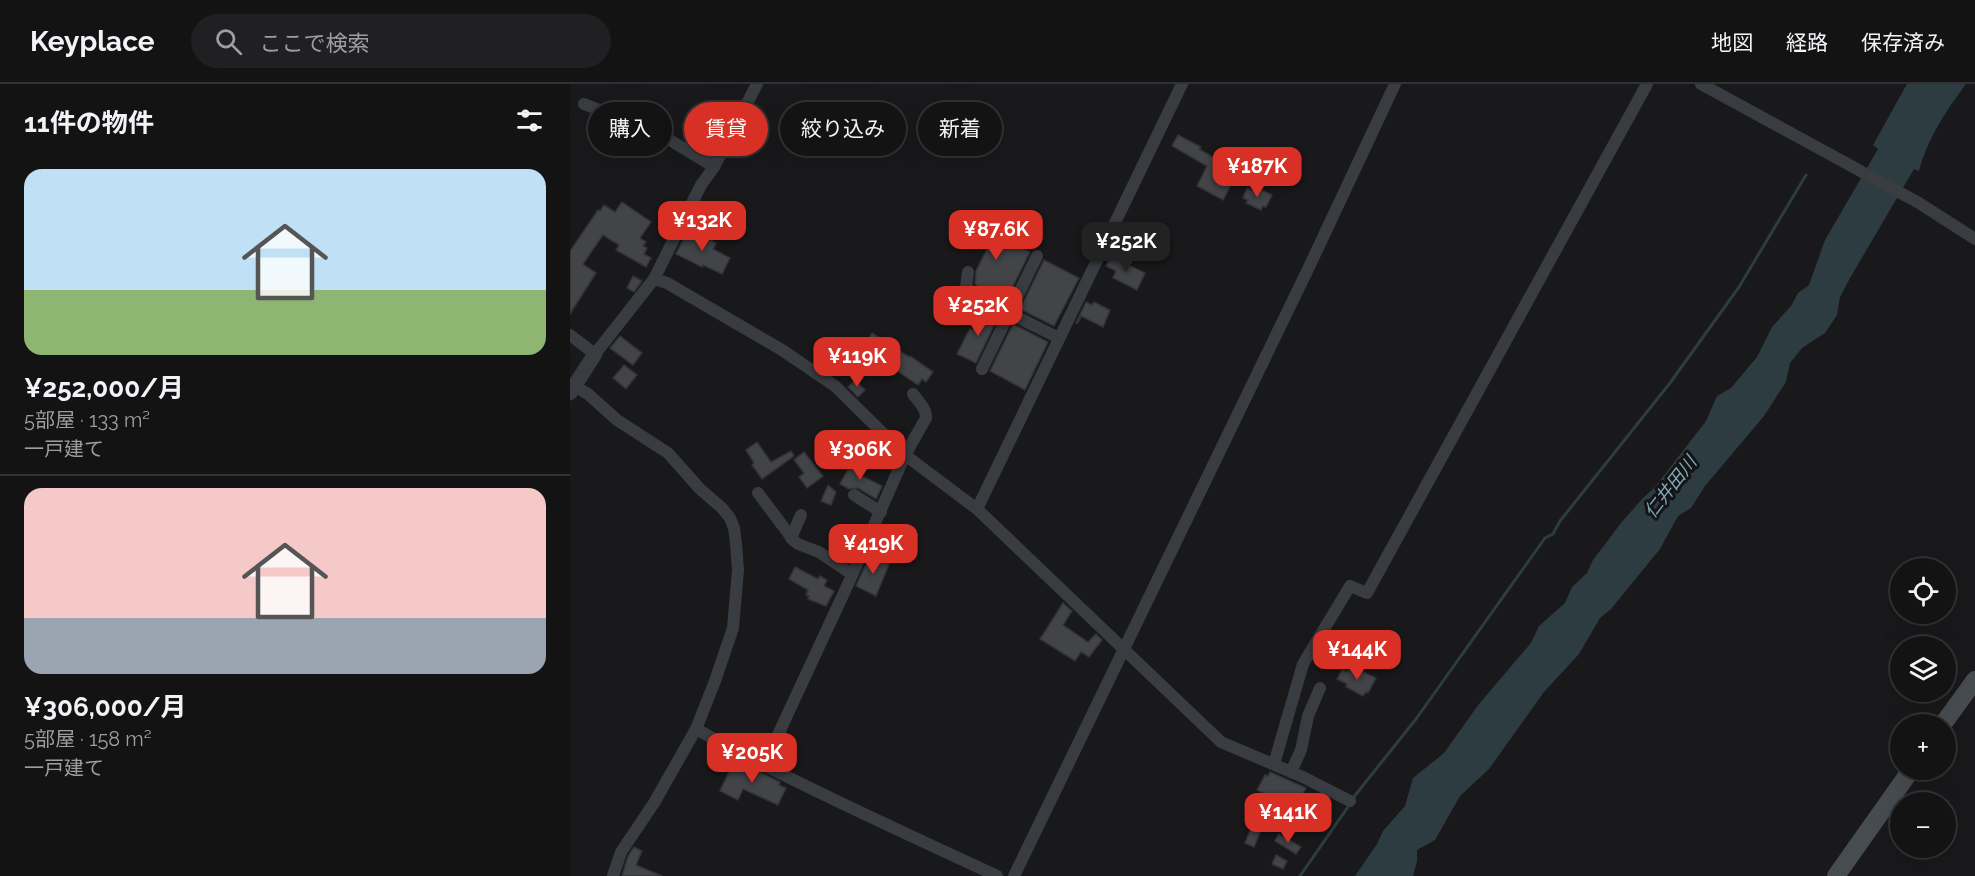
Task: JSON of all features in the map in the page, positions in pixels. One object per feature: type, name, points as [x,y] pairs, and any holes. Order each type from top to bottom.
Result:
[{"type":"main road","points":[[1950,714],[1975,680]]},
{"type":"main road","points":[[1836,876],[1904,780]]},
{"type":"street","points":[[613,876],[621,852],[654,803],[696,729],[732,628],[738,570],[734,528],[722,508],[700,489],[668,453],[617,420],[588,394],[572,389],[595,354],[654,279],[701,185],[714,167],[757,84]]},
{"type":"street","points":[[976,509],[1182,84]]},
{"type":"street","points":[[1014,876],[1125,650],[1395,84]]},
{"type":"street","points":[[1274,764],[1303,664],[1350,586],[1367,593],[1647,84]]},
{"type":"street","points":[[1701,84],[1716,87],[1972,233]]},
{"type":"street","points":[[584,104],[660,134],[714,167]]},
{"type":"street","points":[[981,369],[1037,256]]},
{"type":"street","points":[[968,272],[966,287],[969,290],[989,304],[1059,338]]},
{"type":"street","points":[[654,279],[667,283],[782,350],[835,386],[905,455],[976,509],[1221,742],[1292,772],[1350,801]]},
{"type":"street","points":[[570,335],[595,354]]},
{"type":"street","points":[[764,765],[905,455],[927,414],[913,394]]},
{"type":"street","points":[[758,493],[791,538],[798,544],[819,552],[852,574]]},
{"type":"street","points":[[854,495],[881,512]]},
{"type":"street","points":[[791,538],[801,515]]},
{"type":"street","points":[[1292,772],[1301,750],[1308,716],[1320,688]]},
{"type":"street","points":[[696,729],[764,765],[997,876]]},
{"type":"water","name":"仁井田川","points":[[1907,84],[1966,84],[1938,126],[1922,159],[1919,171],[1914,169],[1850,278],[1840,297],[1837,315],[1825,333],[1802,348],[1790,363],[1786,382],[1764,416],[1705,486],[1691,508],[1678,516],[1660,549],[1611,609],[1600,618],[1579,654],[1544,692],[1489,769],[1460,796],[1435,840],[1417,850],[1413,876],[1355,876],[1383,831],[1405,806],[1413,778],[1444,753],[1479,704],[1531,643],[1539,626],[1565,603],[1572,587],[1587,573],[1593,560],[1621,523],[1655,487],[1706,421],[1717,396],[1731,388],[1757,357],[1772,327],[1791,306],[1798,293],[1809,285],[1825,240],[1878,149],[1873,145]]},
{"type":"building","points":[[1178,135],[1201,147],[1199,149],[1238,172],[1223,200],[1197,186],[1207,166],[1172,146]]},
{"type":"building","points":[[1247,188],[1258,193],[1260,189],[1272,195],[1266,207],[1263,206],[1261,210],[1246,203],[1248,200],[1243,198]]},
{"type":"building","points":[[622,202],[651,222],[640,238],[646,242],[643,246],[647,248],[644,254],[651,258],[646,267],[616,250],[619,245],[603,235],[583,264],[596,273],[570,314],[570,251],[598,210],[600,211],[604,205],[615,212]]},
{"type":"building","points":[[964,217],[1030,252],[1005,302],[975,284],[976,271],[989,245],[958,229]]},
{"type":"building","points":[[689,228],[716,243],[713,249],[730,258],[722,274],[676,254]]},
{"type":"building","points":[[1111,256],[1145,273],[1137,290],[1113,278],[1116,271],[1106,266]]},
{"type":"building","points":[[1044,260],[1079,278],[1054,326],[1020,309]]},
{"type":"building","points":[[633,276],[642,281],[634,292],[627,288]]},
{"type":"building","points":[[1086,302],[1092,305],[1094,302],[1110,310],[1103,327],[1081,316],[1076,323]]},
{"type":"building","points":[[983,309],[998,317],[976,363],[957,354],[970,329],[973,330]]},
{"type":"building","points":[[1013,324],[1048,342],[1025,390],[990,371]]},
{"type":"building","points":[[872,333],[933,372],[926,382],[922,379],[918,385],[893,368],[891,372],[860,351]]},
{"type":"building","points":[[620,336],[642,353],[633,365],[610,348]]},
{"type":"building","points":[[624,365],[637,375],[626,389],[613,378]]},
{"type":"building","points":[[855,380],[865,390],[858,397],[848,387]]},
{"type":"building","points":[[757,442],[771,462],[791,451],[794,456],[762,479],[752,465],[754,463],[746,450]]},
{"type":"building","points":[[804,452],[823,476],[807,488],[799,477],[804,473],[794,460]]},
{"type":"building","points":[[853,460],[864,466],[860,475],[882,486],[876,499],[858,488],[849,489],[840,484]]},
{"type":"building","points":[[828,485],[836,492],[831,505],[821,501]]},
{"type":"building","points":[[870,555],[889,564],[876,596],[856,586]]},
{"type":"building","points":[[795,567],[818,579],[820,576],[827,580],[824,586],[834,591],[826,606],[808,599],[809,596],[806,595],[808,590],[789,579]]},
{"type":"building","points":[[1063,603],[1072,611],[1063,625],[1088,642],[1096,634],[1102,640],[1089,657],[1081,652],[1075,661],[1040,639]]},
{"type":"building","points":[[1351,666],[1376,678],[1368,693],[1366,692],[1363,696],[1337,679],[1342,670],[1347,672]]},
{"type":"building","points":[[735,759],[780,782],[779,785],[786,788],[778,805],[743,789],[738,800],[720,791]]},
{"type":"building","points":[[1270,772],[1306,788],[1302,796],[1303,800],[1309,803],[1301,820],[1283,811],[1285,807],[1273,802],[1275,799],[1257,790],[1265,775],[1268,776]]},
{"type":"building","points":[[1256,815],[1266,819],[1254,847],[1245,843]]},
{"type":"building","points":[[1279,834],[1301,847],[1296,854],[1275,841]]},
{"type":"building","points":[[634,847],[642,851],[636,865],[662,876],[622,876],[628,856]]},
{"type":"building","points":[[1276,855],[1287,861],[1283,869],[1272,864]]},
{"type":"waterway","points":[[1353,798],[1416,719],[1545,538],[1553,534],[1560,521],[1670,383],[1739,287],[1806,175]]},
{"type":"waterway","points":[[1300,876],[1350,804]]}]
